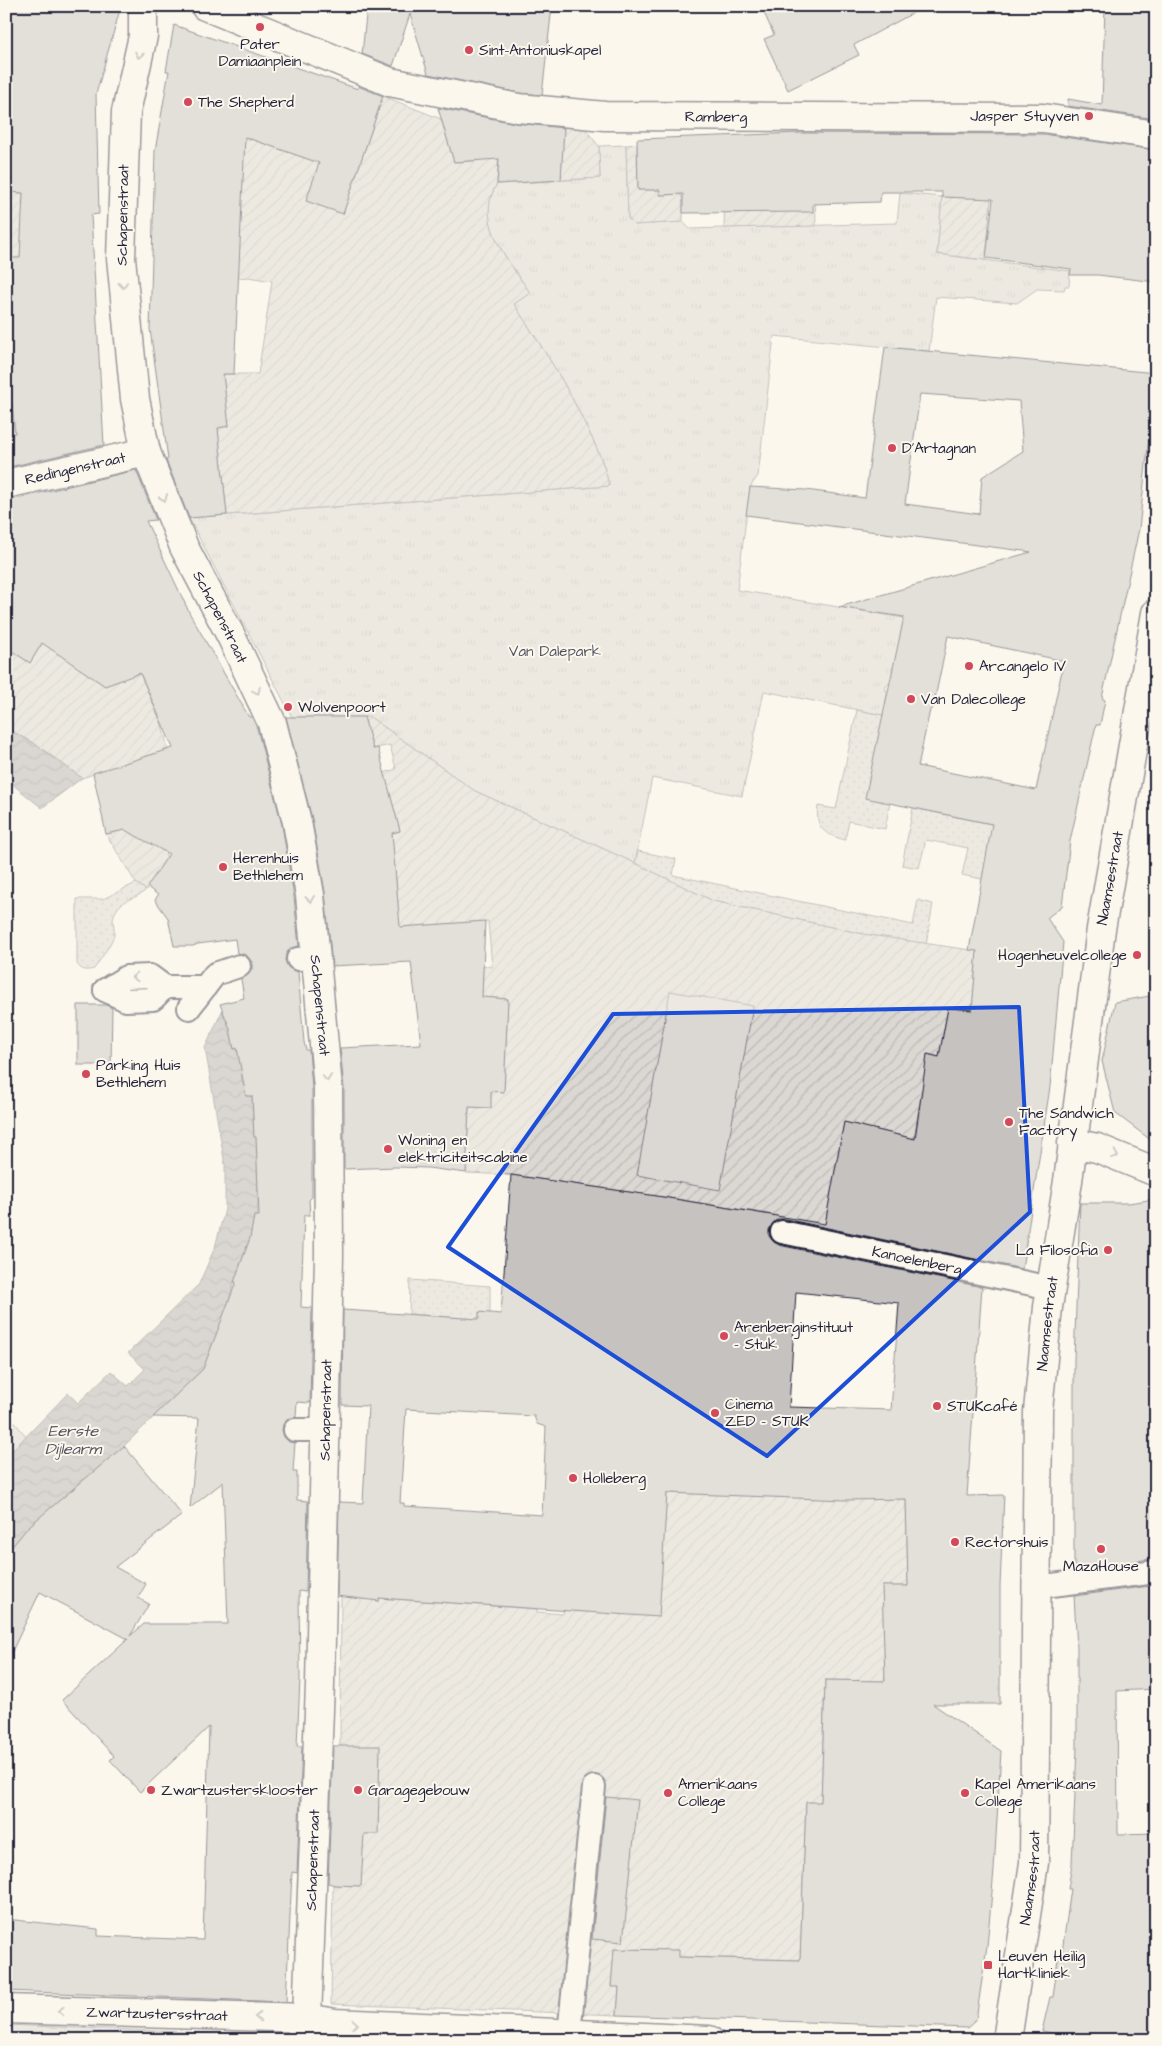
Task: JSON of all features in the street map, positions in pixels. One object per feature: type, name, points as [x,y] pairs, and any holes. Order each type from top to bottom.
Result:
[{"type":"street","name":"Schapenstraat","points":[[143,6],[143,36],[126,112],[121,258],[135,399],[146,452],[184,547],[231,636],[272,723],[297,822],[310,895],[307,958],[328,1088],[329,1255],[320,1685],[304,2029]]},
{"type":"street","name":"Ramberg","points":[[206,6],[390,82],[518,108],[605,116],[1043,118],[1156,135]]},
{"type":"street","name":"Redingenstraat","points":[[6,484],[146,452]]},
{"type":"street","name":"Naamsestraat","points":[[1007,2040],[1034,1862],[1038,1411],[1051,1288],[1101,929],[1156,614]]},
{"type":"street","points":[[1072,1143],[1097,1148],[1156,1172]]},
{"type":"street","name":"Zwartzustersstraat","points":[[6,2009],[304,2029],[336,2023],[710,2040]]},
{"type":"lane","points":[[188,1008],[215,974],[239,966]]},
{"type":"lane","points":[[165,988],[205,988]]},
{"type":"lane","name":"Kanoelenberg","points":[[782,1232],[1051,1288]]},
{"type":"lane","points":[[295,1430],[325,1430]]},
{"type":"lane","points":[[1036,1587],[1156,1572]]},
{"type":"lane","points":[[569,2034],[594,1787]]},
{"type":"highlighted area","points":[[1019,1007],[1030,1212],[767,1456],[448,1247],[613,1014]]},
{"type":"green space","points":[[383,96],[441,119],[454,162],[474,161],[473,120],[501,118],[497,184],[491,198],[489,213],[497,241],[504,255],[530,293],[514,304],[570,394],[600,456],[609,486],[227,515],[218,428],[229,426],[223,374],[258,374],[272,281],[248,277],[230,279],[237,134],[319,163],[343,214]]},
{"type":"green space","points":[[564,122],[581,124],[599,146],[600,178],[561,180]]},
{"type":"green space","points":[[637,144],[638,190],[660,190],[661,195],[681,194],[681,197],[683,197],[683,222],[634,225],[628,218],[626,145]]},
{"type":"green space","name":"Van Dalepark","points":[[626,145],[628,218],[634,225],[683,222],[690,229],[897,223],[900,193],[942,197],[937,254],[1070,271],[1069,286],[1065,286],[1064,290],[1037,289],[1017,303],[936,297],[929,351],[774,336],[758,476],[750,487],[737,590],[910,619],[890,684],[887,684],[885,690],[888,691],[883,715],[764,691],[742,796],[652,778],[635,863],[475,791],[370,717],[292,717],[189,518],[609,486],[600,455],[570,394],[514,304],[530,293],[497,241],[489,213],[491,198],[497,184],[600,178],[599,146]]},
{"type":"green space","points":[[993,172],[986,260],[937,254],[942,197],[969,198]]},
{"type":"green space","points":[[725,190],[815,190],[816,226],[724,228]]},
{"type":"green space","points":[[6,192],[23,193],[22,204],[53,260],[8,258],[7,283]]},
{"type":"green space","points":[[6,359],[13,414],[18,433],[6,434]]},
{"type":"green space","points":[[49,631],[79,668],[105,686],[121,680],[137,667],[162,725],[168,749],[82,778],[35,744],[6,728],[6,647],[30,663]]},
{"type":"green space","points":[[857,710],[883,715],[890,803],[885,829],[849,821],[845,840],[826,833],[820,825],[817,814],[818,806],[836,809]]},
{"type":"green space","points":[[364,717],[370,717],[475,791],[635,863],[713,901],[863,934],[977,951],[972,1010],[948,1008],[939,1057],[928,1054],[914,1139],[844,1122],[824,1231],[773,1215],[657,1196],[511,1175],[466,1173],[469,1107],[490,1108],[491,1091],[504,1092],[508,999],[482,997],[483,965],[492,967],[488,921],[391,928],[398,906],[396,877],[361,842],[400,831],[384,773],[396,769],[390,745],[373,749]]},
{"type":"green space","points":[[913,808],[1029,832],[982,879],[962,875],[968,848],[926,840],[919,868],[902,865]]},
{"type":"green space","points":[[161,822],[163,834],[157,847],[165,852],[167,858],[146,890],[136,883],[106,834]]},
{"type":"green space","points":[[638,851],[676,859],[673,875],[913,925],[918,900],[933,904],[926,944],[863,934],[713,901],[635,863]]},
{"type":"green space","points":[[136,883],[146,890],[120,905],[113,917],[114,935],[108,947],[94,969],[82,969],[77,964],[77,899],[103,899]]},
{"type":"green space","points":[[670,991],[753,1006],[720,1190],[637,1175]]},
{"type":"green space","points":[[410,1280],[490,1286],[490,1313],[479,1313],[479,1319],[409,1314]]},
{"type":"green space","points":[[6,1412],[26,1436],[9,1454],[6,1499]]},
{"type":"green space","name":"Amerikaans College","points":[[667,1493],[906,1499],[908,1586],[883,1586],[885,1681],[825,1680],[821,1802],[806,1803],[800,1960],[679,1957],[617,1950],[614,1955],[611,1986],[619,1987],[617,2015],[331,2004],[333,1885],[361,1886],[340,1746],[341,1596],[379,1601],[379,1598],[537,1609],[537,1612],[563,1614],[564,1610],[659,1599]]},
{"type":"green space","points":[[1156,1581],[1156,1619],[1137,1620],[1135,1583]]},
{"type":"green space","points":[[6,2025],[183,2032],[274,2040],[6,2040]]},
{"type":"water","points":[[6,728],[35,744],[82,778],[42,808],[6,779]]},
{"type":"water","name":"Eerste Dijlearm","points":[[222,1011],[230,1029],[234,1049],[239,1048],[244,1072],[241,1073],[246,1096],[252,1096],[254,1136],[258,1137],[258,1216],[234,1282],[225,1315],[204,1368],[124,1446],[54,1505],[21,1536],[6,1554],[9,1454],[68,1393],[78,1403],[111,1371],[128,1386],[145,1369],[128,1353],[199,1284],[215,1247],[225,1209],[225,1165],[205,1048]]},
{"type":"building","points":[[6,6],[121,6],[96,94],[99,214],[91,215],[104,445],[9,467],[6,452],[6,434],[15,433],[6,348],[6,258],[20,258],[23,193],[6,192]]},
{"type":"building","name":"Sint-Antoniuskapel","points":[[367,6],[552,6],[542,95],[520,93],[428,74],[410,14],[393,66],[362,54]]},
{"type":"building","points":[[761,6],[926,6],[854,45],[859,55],[788,90],[764,39],[774,35]]},
{"type":"building","points":[[1105,6],[1156,6],[1156,119],[1068,106],[1068,99],[1102,105]]},
{"type":"building","points":[[174,25],[383,96],[343,214],[306,201],[319,163],[245,137],[234,374],[223,374],[229,426],[218,428],[227,515],[189,518],[166,460],[168,459],[150,329],[155,151],[169,71],[166,71]]},
{"type":"building","points":[[438,108],[515,123],[564,128],[561,180],[497,184],[499,159],[454,162]]},
{"type":"building","points":[[800,133],[1042,134],[1156,150],[1156,282],[1098,275],[1070,275],[1071,269],[986,258],[993,199],[942,197],[942,192],[881,192],[880,202],[813,204],[813,212],[683,213],[683,194],[660,195],[660,190],[638,190],[637,139]]},
{"type":"building","points":[[885,347],[1156,373],[1139,529],[1102,698],[1105,700],[1100,725],[1096,725],[1070,841],[1062,906],[1047,918],[1063,942],[1050,1087],[1022,1269],[785,1219],[778,1219],[769,1230],[769,1236],[779,1245],[982,1287],[967,1496],[1004,1495],[1000,1586],[1000,1704],[933,1704],[1001,1751],[994,1870],[987,1946],[976,2020],[967,2028],[617,2015],[619,1987],[611,1987],[614,1949],[679,1950],[679,1957],[800,1960],[806,1802],[821,1802],[825,1680],[885,1681],[882,1586],[908,1586],[906,1499],[846,1500],[667,1493],[659,1617],[379,1598],[379,1601],[337,1596],[339,1502],[363,1503],[368,1406],[342,1405],[343,1310],[479,1319],[479,1312],[501,1314],[511,1175],[657,1196],[825,1224],[844,1122],[915,1139],[927,1054],[939,1057],[948,1008],[972,1010],[977,951],[969,950],[992,824],[865,798],[904,617],[839,607],[1031,552],[746,515],[750,487],[806,490],[865,498]],"holes":[[[920,394],[1019,401],[1023,451],[982,477],[979,514],[905,504]],[[948,636],[1064,661],[1036,790],[918,766],[930,710],[933,708]],[[796,1292],[899,1303],[891,1410],[789,1407]],[[406,1409],[534,1416],[537,1424],[546,1427],[542,1515],[404,1506],[404,1503],[400,1503]]]},
{"type":"building","points":[[136,470],[156,520],[146,521],[190,614],[257,728],[282,825],[294,897],[299,946],[290,949],[286,954],[285,960],[288,967],[298,972],[304,1042],[306,1050],[309,1050],[312,1089],[312,1197],[309,1200],[310,1215],[304,1215],[301,1307],[312,1308],[310,1403],[297,1402],[296,1417],[288,1419],[283,1424],[282,1430],[284,1437],[289,1442],[295,1443],[293,1472],[297,1472],[297,1500],[308,1501],[306,1592],[299,1591],[300,1679],[297,1746],[302,1746],[297,1873],[292,1872],[286,2002],[6,1991],[6,1919],[98,1929],[98,1936],[203,1940],[209,1727],[140,1792],[110,1760],[114,1756],[62,1700],[128,1639],[40,1592],[6,1664],[6,1554],[28,1527],[124,1446],[182,1515],[115,1567],[146,1584],[138,1598],[149,1604],[130,1636],[144,1624],[228,1624],[223,1482],[190,1508],[199,1418],[153,1417],[203,1369],[236,1282],[234,1282],[250,1238],[254,1216],[259,1216],[256,1137],[254,1137],[252,1096],[246,1096],[237,1048],[234,1049],[230,1029],[220,1004],[244,998],[241,979],[249,974],[252,969],[252,962],[247,956],[237,953],[235,939],[193,946],[174,946],[168,918],[155,900],[158,895],[147,887],[169,854],[125,830],[106,834],[93,773],[173,748],[140,673],[105,686],[42,643],[30,663],[6,647],[6,501]]},
{"type":"building","points":[[286,717],[364,717],[373,749],[378,748],[400,831],[392,833],[400,927],[485,921],[482,997],[508,999],[504,1092],[491,1091],[491,1108],[469,1107],[466,1173],[428,1168],[344,1169],[344,1088],[340,1048],[421,1044],[411,962],[332,966],[325,892],[312,819]]},
{"type":"building","points":[[1156,995],[1156,1144],[1115,1113],[1102,1061],[1115,1002]]},
{"type":"building","points":[[78,1005],[106,1005],[112,1008],[111,1065],[78,1065]]},
{"type":"building","points":[[1156,1199],[1156,1553],[1151,1553],[1151,1559],[1074,1569],[1074,1360],[1080,1203],[1128,1203]]},
{"type":"building","points":[[1150,1586],[1149,1619],[1156,1619],[1156,1689],[1117,1691],[1118,1834],[1156,1833],[1156,2040],[1086,2040],[1042,2031],[1050,1997],[1053,1997],[1058,1959],[1061,1959],[1071,1889],[1068,1889],[1072,1864],[1077,1747],[1077,1649],[1074,1596]]},
{"type":"building","name":"Garagegebouw","points":[[333,1746],[380,1746],[378,1834],[364,1834],[361,1886],[328,1883]]},
{"type":"building","points":[[606,1797],[638,1800],[623,1942],[592,1939]]},
{"type":"place","name":"Pater Damiaanplein","points":[[260,27]]},
{"type":"place","name":"Sint-Antoniuskapel","points":[[469,50]]},
{"type":"place","name":"The Shepherd","points":[[188,102]]},
{"type":"place","name":"Jasper Stuyven","points":[[1089,116]]},
{"type":"place","name":"D'Artagnan","points":[[892,448]]},
{"type":"place","name":"Arcangelo IV","points":[[969,666]]},
{"type":"place","name":"Van Dalecollege","points":[[911,699]]},
{"type":"place","name":"Wolvenpoort","points":[[288,707]]},
{"type":"place","name":"Herenhuis Bethlehem","points":[[223,867]]},
{"type":"place","name":"Hogenheuvelcollege","points":[[1137,955]]},
{"type":"place","name":"Parking Huis Bethlehem","points":[[86,1074]]},
{"type":"place","name":"The Sandwich Factory","points":[[1009,1122]]},
{"type":"place","name":"Woning en elektriciteitscabine","points":[[388,1149]]},
{"type":"place","name":"La Filosofia","points":[[1108,1250]]},
{"type":"place","name":"Arenberginstituut - Stuk","points":[[724,1336]]},
{"type":"place","name":"STUKcafé","points":[[937,1406]]},
{"type":"place","name":"Cinema ZED - STUK","points":[[715,1413]]},
{"type":"place","name":"Holleberg","points":[[573,1478]]},
{"type":"place","name":"Rectorshuis","points":[[955,1542]]},
{"type":"place","name":"MazaHouse","points":[[1101,1549]]},
{"type":"place","name":"Zwartzustersklooster","points":[[151,1790]]},
{"type":"place","name":"Garagegebouw","points":[[358,1790]]},
{"type":"place","name":"Amerikaans College","points":[[668,1793]]},
{"type":"place","name":"Kapel Amerikaans College","points":[[965,1793]]},
{"type":"place","name":"Leuven Heilig Hartkliniek","points":[[988,1965]]}]
